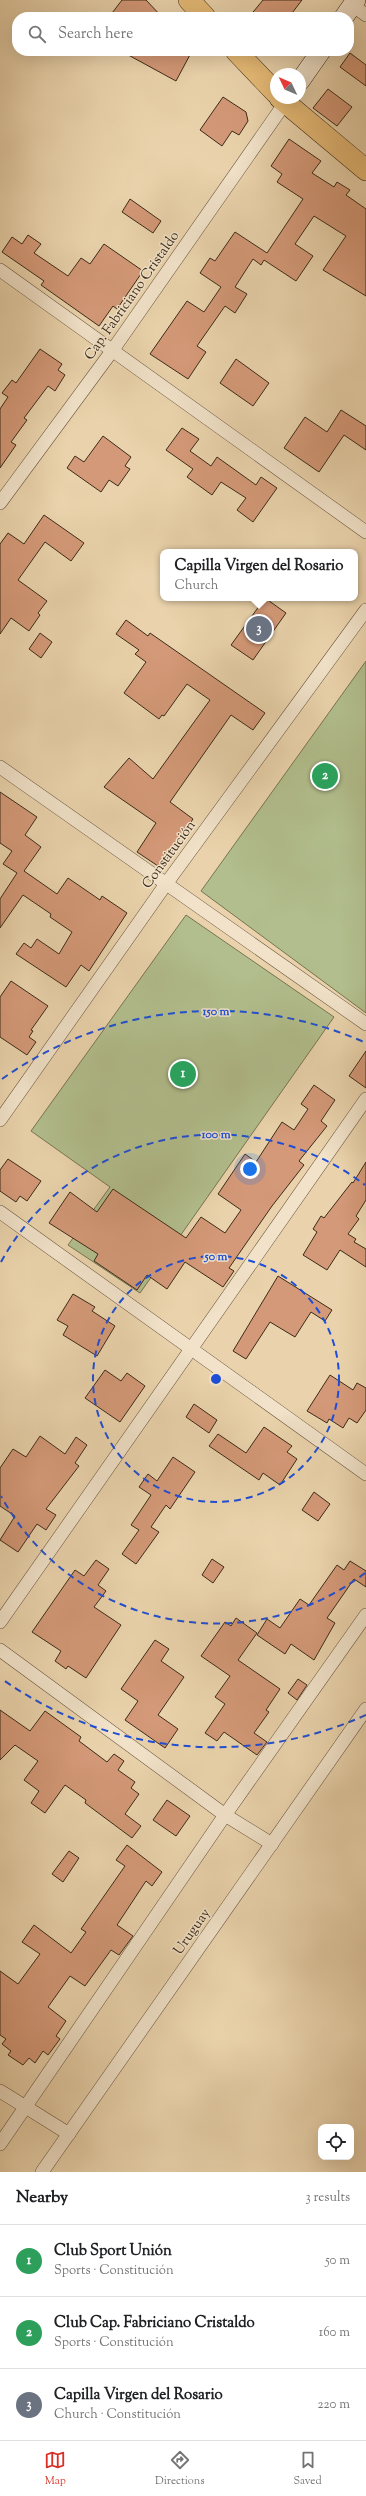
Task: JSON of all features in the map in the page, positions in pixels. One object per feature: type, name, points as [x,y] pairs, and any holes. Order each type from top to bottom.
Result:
[{"type":"main road","points":[[189,0],[200,12]]},
{"type":"main road","points":[[241,56],[270,86]]},
{"type":"main road","points":[[306,72],[318,56]]},
{"type":"main road","points":[[289,104],[366,170]]},
{"type":"street","name":"Cap. Fabriciano Cristaldo","points":[[0,503],[112,351],[278,104]]},
{"type":"street","points":[[0,270],[366,532]]},
{"type":"street","name":"Constitución","points":[[0,1120],[166,884],[366,610]]},
{"type":"street","points":[[0,767],[366,1024]]},
{"type":"street","points":[[0,1622],[366,1099]]},
{"type":"street","points":[[0,1212],[366,1474]]},
{"type":"street","points":[[0,2144],[225,1815],[366,1615]]},
{"type":"street","points":[[0,1650],[225,1815],[272,1844]]},
{"type":"street","name":"Uruguay","points":[[42,2172],[366,1709]]},
{"type":"street","points":[[0,2091],[69,2134]]},
{"type":"green space","points":[[366,661],[366,1013],[201,891]]},
{"type":"green space","points":[[186,915],[334,1017],[140,1293],[68,1245],[110,1187],[31,1131]]},
{"type":"building","points":[[122,0],[146,0],[157,12],[113,12]]},
{"type":"building","points":[[263,0],[302,0],[293,12],[253,12]]},
{"type":"building","points":[[130,56],[189,56],[176,81]]},
{"type":"building","points":[[348,56],[354,56],[366,65],[366,86],[340,67]]},
{"type":"building","points":[[328,89],[352,107],[337,126],[313,108]]},
{"type":"building","points":[[223,97],[246,112],[248,121],[239,135],[232,131],[222,146],[200,130]]},
{"type":"building","points":[[289,139],[321,161],[312,173],[334,187],[337,182],[350,190],[346,195],[366,209],[366,296],[323,270],[346,236],[314,216],[295,244],[313,256],[296,281],[264,260],[261,265],[253,259],[235,287],[247,294],[235,313],[225,306],[197,346],[206,352],[188,379],[150,354],[187,301],[204,312],[221,287],[200,273],[210,258],[215,261],[235,232],[267,253],[303,199],[277,182],[282,174],[271,166]]},
{"type":"building","points":[[130,199],[161,221],[153,233],[122,212]]},
{"type":"building","points":[[28,235],[41,244],[34,253],[68,276],[81,258],[90,264],[104,244],[143,271],[117,309],[113,306],[99,326],[41,285],[44,281],[2,252],[12,237],[22,244]]},
{"type":"building","points":[[40,349],[62,364],[58,370],[65,375],[55,391],[48,386],[24,418],[27,420],[11,442],[16,445],[0,468],[0,409],[8,397],[2,393],[12,380],[16,383]]},
{"type":"building","points":[[236,359],[269,383],[253,406],[220,383]]},
{"type":"building","points":[[341,410],[366,426],[366,450],[344,435],[319,472],[284,448],[305,417],[327,432]]},
{"type":"building","points":[[182,428],[199,439],[190,451],[211,466],[217,457],[256,485],[261,477],[277,488],[253,522],[237,510],[246,498],[221,482],[212,495],[187,477],[193,469],[166,450]]},
{"type":"building","points":[[103,436],[131,457],[125,466],[130,469],[118,486],[109,480],[101,492],[67,468],[75,456],[84,462]]},
{"type":"building","points":[[44,515],[84,543],[71,561],[45,542],[18,580],[47,601],[38,613],[40,615],[29,631],[11,618],[0,634],[0,544],[8,533],[24,544]]},
{"type":"building","points":[[263,601],[269,601],[286,613],[253,660],[231,645]]},
{"type":"building","points":[[126,620],[148,636],[150,633],[265,713],[253,730],[231,715],[170,802],[193,819],[161,868],[137,852],[156,823],[104,787],[129,758],[153,779],[210,700],[187,684],[164,716],[162,715],[159,719],[124,693],[146,662],[135,654],[139,650],[116,634]]},
{"type":"building","points":[[40,633],[52,642],[41,658],[29,649]]},
{"type":"building","points":[[0,792],[37,817],[25,835],[41,847],[24,871],[57,894],[68,878],[100,900],[102,896],[127,913],[89,971],[81,965],[66,987],[16,954],[24,943],[31,948],[37,939],[59,954],[72,932],[50,917],[51,914],[23,895],[0,928],[0,899],[17,873],[3,864],[12,851],[0,843]]},
{"type":"building","points":[[11,981],[48,1006],[31,1030],[33,1031],[29,1037],[36,1042],[27,1055],[0,1037],[0,997]]},
{"type":"building","points":[[366,1051],[366,1088],[349,1076]]},
{"type":"building","points":[[314,1085],[335,1100],[321,1121],[327,1126],[299,1161],[304,1165],[272,1206],[229,1268],[234,1271],[223,1287],[185,1262],[167,1289],[147,1275],[137,1290],[94,1261],[98,1254],[49,1223],[70,1192],[97,1212],[113,1189],[186,1238],[201,1217],[225,1233],[241,1210],[218,1194],[245,1154],[256,1162],[282,1122],[294,1130],[308,1109],[301,1104]]},
{"type":"building","points":[[8,1159],[41,1181],[27,1201],[20,1196],[16,1202],[0,1191],[0,1170]]},
{"type":"building","points":[[366,1162],[366,1200],[356,1216],[359,1219],[348,1234],[356,1239],[354,1242],[366,1249],[366,1267],[340,1250],[327,1270],[303,1255],[317,1232],[313,1229],[321,1216],[324,1218],[352,1182],[353,1183]]},
{"type":"building","points":[[278,1276],[332,1310],[325,1321],[311,1312],[295,1337],[270,1322],[246,1359],[233,1351]]},
{"type":"building","points":[[73,1294],[95,1307],[92,1311],[115,1326],[97,1356],[63,1335],[68,1326],[57,1320]]},
{"type":"building","points":[[105,1370],[121,1381],[127,1373],[145,1386],[120,1422],[85,1398]]},
{"type":"building","points":[[330,1375],[353,1390],[357,1383],[366,1388],[366,1410],[357,1423],[349,1418],[343,1428],[329,1419],[327,1423],[307,1411]]},
{"type":"building","points":[[194,1404],[217,1420],[209,1433],[186,1417]]},
{"type":"building","points":[[264,1427],[292,1446],[287,1452],[297,1459],[280,1485],[263,1473],[259,1480],[209,1446],[218,1434],[246,1453]]},
{"type":"building","points":[[40,1436],[65,1454],[76,1437],[87,1445],[75,1463],[79,1466],[46,1509],[56,1515],[46,1530],[37,1524],[18,1552],[0,1540],[15,1516],[0,1506],[0,1468],[13,1449],[26,1457]]},
{"type":"building","points":[[173,1457],[195,1472],[170,1509],[166,1505],[151,1527],[159,1532],[136,1564],[122,1554],[139,1530],[131,1525],[151,1495],[139,1487],[148,1474],[157,1481]]},
{"type":"building","points":[[314,1492],[330,1504],[318,1521],[302,1510]]},
{"type":"building","points":[[212,1559],[224,1567],[213,1583],[202,1575]]},
{"type":"building","points":[[96,1560],[109,1569],[98,1585],[106,1591],[94,1607],[121,1625],[86,1678],[68,1666],[66,1669],[55,1661],[61,1651],[32,1632],[75,1570],[84,1576]]},
{"type":"building","points":[[350,1561],[366,1571],[366,1587],[354,1579],[327,1618],[335,1623],[314,1660],[291,1644],[285,1654],[257,1635],[267,1619],[280,1628],[300,1599],[309,1605],[337,1565],[344,1570]]},
{"type":"building","points":[[236,1618],[257,1633],[238,1660],[280,1689],[266,1710],[269,1712],[254,1733],[267,1742],[257,1755],[224,1732],[217,1741],[205,1733],[225,1704],[215,1697],[230,1676],[201,1656],[225,1622],[231,1626]]},
{"type":"building","points":[[155,1640],[169,1649],[161,1661],[184,1677],[158,1715],[178,1729],[165,1748],[125,1720],[138,1701],[121,1689]]},
{"type":"building","points":[[298,1679],[307,1685],[297,1700],[288,1693]]},
{"type":"building","points":[[0,1710],[30,1731],[45,1711],[81,1737],[79,1741],[107,1762],[114,1754],[124,1761],[118,1770],[135,1782],[131,1788],[139,1794],[125,1814],[141,1826],[132,1838],[85,1803],[86,1800],[65,1785],[45,1813],[31,1803],[39,1791],[24,1780],[38,1761],[15,1745],[0,1760]]},
{"type":"building","points":[[167,1800],[190,1816],[176,1836],[153,1820]]},
{"type":"building","points":[[127,1845],[162,1872],[152,1886],[146,1881],[117,1925],[133,1936],[119,1955],[111,1950],[85,1986],[70,1976],[48,2007],[66,2021],[56,2036],[60,2039],[48,2055],[43,2051],[35,2063],[29,2058],[23,2065],[8,2055],[11,2051],[2,2044],[6,2039],[0,2035],[0,1971],[18,1984],[40,1954],[22,1942],[34,1925],[71,1953],[86,1932],[81,1929],[125,1866],[116,1860]]},
{"type":"building","points":[[69,1851],[79,1858],[63,1882],[52,1874]]},
{"type":"place","name":"Capilla Virgen del Rosario","points":[[259,629]]},
{"type":"place","name":"Club Cap. Fabriciano Cristaldo","points":[[325,776]]},
{"type":"place","name":"Club Sport Unión","points":[[183,1074]]}]
